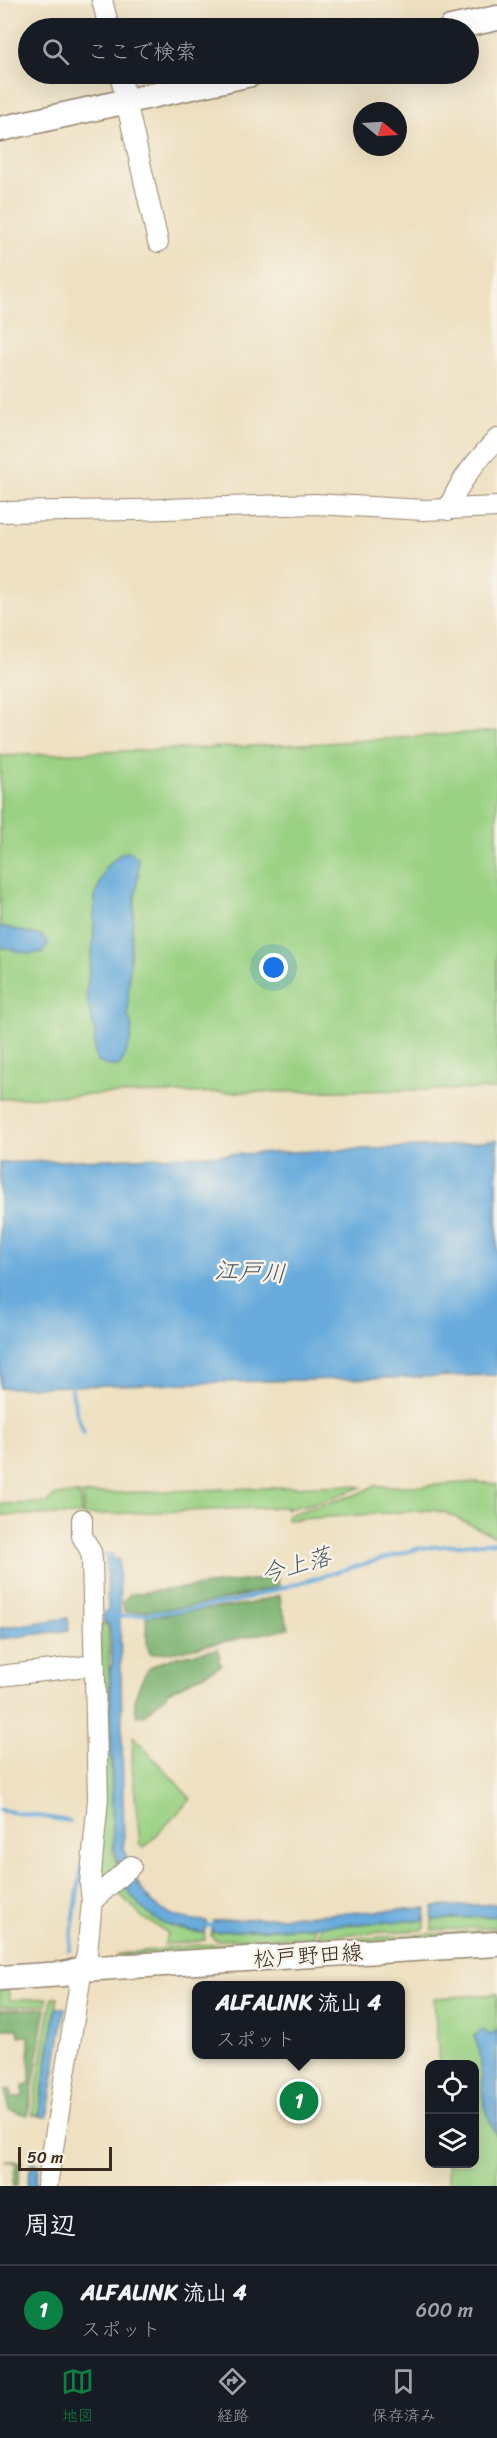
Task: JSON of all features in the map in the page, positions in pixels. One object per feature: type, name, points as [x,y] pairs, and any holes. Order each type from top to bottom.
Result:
[{"type":"main road","points":[[479,22],[497,18]]},
{"type":"main road","points":[[0,129],[205,84]]},
{"type":"main road","name":"松戸野田線","points":[[0,1978],[64,1974],[82,1969],[497,1944]]},
{"type":"main road","name":"松戸野田線","points":[[0,1967],[64,1965],[82,1969]]},
{"type":"street","points":[[102,0],[106,18]]},
{"type":"street","points":[[123,84],[158,242]]},
{"type":"street","points":[[448,510],[457,488],[468,471],[497,439]]},
{"type":"street","points":[[0,512],[316,504],[448,510],[497,507]]},
{"type":"street","points":[[47,2186],[82,1969],[87,1954],[92,1902],[90,1884],[98,1799],[88,1666],[91,1556],[82,1536],[82,1519]]},
{"type":"street","points":[[0,1676],[88,1666]]},
{"type":"street","points":[[92,1902],[126,1871]]},
{"type":"green space","points":[[497,731],[497,1089],[106,1094],[0,1099],[0,756],[327,743]]},
{"type":"green space","points":[[476,1482],[497,1484],[497,1537],[446,1513],[432,1510],[287,1520],[287,1515],[355,1495],[374,1486],[422,1486]]},
{"type":"green space","points":[[349,1485],[361,1487],[324,1501],[286,1509],[286,1507],[83,1515],[83,1494]]},
{"type":"green space","points":[[80,1494],[81,1515],[0,1515],[0,1504],[46,1503],[56,1495]]},
{"type":"green space","points":[[277,1577],[279,1586],[241,1596],[182,1607],[124,1612],[123,1602],[130,1594]]},
{"type":"green space","points":[[280,1595],[281,1606],[289,1628],[175,1652],[150,1654],[147,1645],[146,1617],[248,1604]]},
{"type":"green space","points":[[104,1622],[108,1624],[113,1853],[120,1872],[106,1883],[98,1874],[101,1625],[105,1624]]},
{"type":"green space","points":[[218,1649],[220,1656],[218,1660],[222,1665],[171,1691],[144,1715],[137,1716],[135,1699],[143,1677],[150,1668],[173,1658]]},
{"type":"green space","points":[[133,1736],[191,1799],[144,1848],[140,1845],[132,1765]]},
{"type":"green space","points":[[122,1879],[146,1911],[166,1924],[205,1933],[205,1940],[164,1945],[168,1933],[142,1917],[113,1887]]},
{"type":"green space","points":[[497,1916],[497,1927],[432,1930],[432,1920]]},
{"type":"green space","points":[[425,1920],[425,1927],[422,1930],[319,1936],[321,1926]]},
{"type":"green space","points":[[316,1927],[314,1937],[215,1940],[211,1936],[212,1932]]},
{"type":"green space","points":[[497,1930],[497,1935],[115,1956],[197,1945],[318,1941]]},
{"type":"green space","points":[[8,1989],[10,2000],[47,1998],[46,2005],[0,2007],[0,1990]]},
{"type":"green space","points":[[497,1994],[497,2186],[449,2186],[447,2168],[479,2168],[479,2060],[439,2060],[434,1998]]},
{"type":"green space","points":[[52,1997],[58,1997],[38,2116],[32,2115]]},
{"type":"green space","points":[[46,2008],[28,2115],[10,2111],[5,2090],[11,2089],[12,2097],[23,2097],[23,2085],[30,2084],[29,2036],[19,2036],[18,2029],[0,2029],[0,2010]]},
{"type":"green space","points":[[7,2160],[21,2162],[17,2186],[12,2186],[16,2163]]},
{"type":"water","points":[[130,852],[138,858],[129,987],[128,1016],[132,1028],[128,1047],[120,1066],[109,1066],[97,1062],[94,1048],[95,1034],[86,994],[93,944],[95,896],[106,867],[121,853]]},
{"type":"water","points":[[0,926],[42,936],[49,943],[42,952],[30,954],[0,947]]},
{"type":"water","name":"江戸川","points":[[497,1140],[497,1375],[0,1388],[0,1163],[448,1146]]},
{"type":"water","points":[[106,1559],[119,1559],[124,1846],[128,1864],[120,1872],[113,1843],[110,1669],[112,1664],[110,1630],[109,1625],[104,1622],[103,1614],[108,1609]]},
{"type":"water","points":[[68,1618],[69,1630],[0,1639],[0,1628]]},
{"type":"water","points":[[131,1870],[151,1901],[169,1913],[180,1917],[206,1921],[205,1933],[177,1928],[155,1919],[146,1912],[129,1892],[122,1879]]},
{"type":"water","points":[[497,1904],[497,1916],[432,1920],[433,1907]]},
{"type":"water","points":[[426,1908],[425,1920],[212,1932],[213,1921]]},
{"type":"water","points":[[56,2008],[65,2008],[47,2117],[39,2116]]},
{"type":"water","points":[[482,2029],[490,2035],[497,2030],[497,2139],[484,2102],[481,2060],[474,2037]]},
{"type":"water","points":[[31,2164],[39,2165],[35,2186],[27,2186]]},
{"type":"waterway","points":[[70,1382],[84,1433]]},
{"type":"waterway","name":"今上落","points":[[117,1617],[185,1610],[236,1601],[420,1548],[497,1542]]},
{"type":"waterway","points":[[98,1555],[112,1555],[113,1564]]},
{"type":"waterway","points":[[0,1810],[70,1821]]},
{"type":"waterway","points":[[69,1950],[82,1864]]},
{"type":"waterway","points":[[201,1926],[218,1925]]},
{"type":"place","name":"ALFALINK 流山 4","points":[[299,2101]]}]
